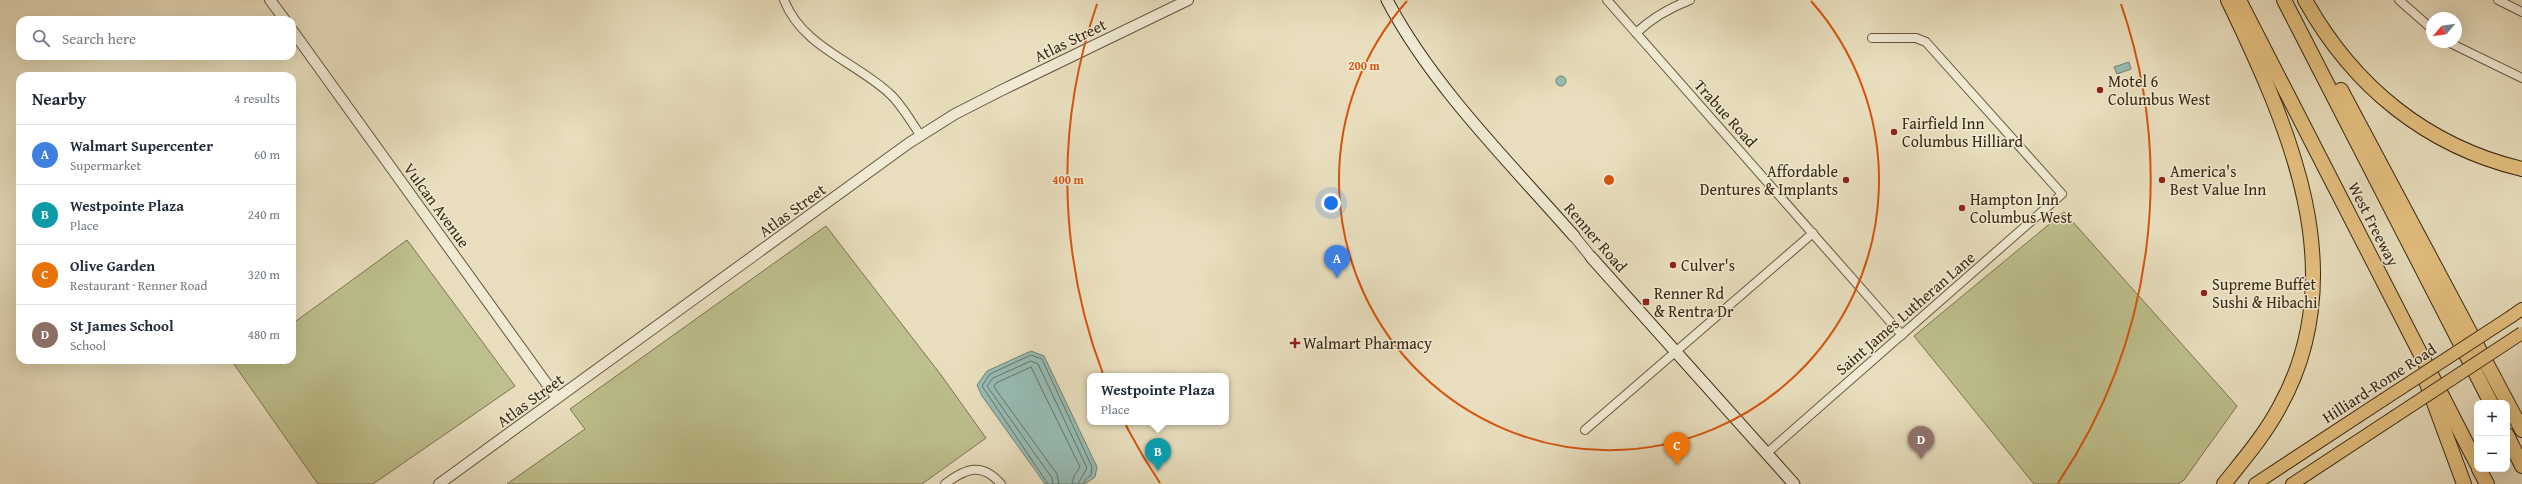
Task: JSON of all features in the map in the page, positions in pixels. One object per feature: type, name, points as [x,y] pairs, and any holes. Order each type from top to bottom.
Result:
[{"type":"highway","points":[[2224,484],[2259,440],[2279,408],[2291,383],[2307,334],[2313,279],[2312,243],[2304,188],[2251,48],[2228,0]]},
{"type":"highway","name":"West Freeway","points":[[2239,0],[2474,458]]},
{"type":"highway","name":"West Freeway","points":[[2284,0],[2489,400]]},
{"type":"highway","points":[[2305,0],[2330,40],[2356,74],[2398,110],[2443,141],[2493,162],[2522,169]]},
{"type":"highway","points":[[2310,51],[2340,89],[2522,430]]},
{"type":"highway","points":[[2395,303],[2464,484]]},
{"type":"highway","points":[[2507,436],[2522,466]]},
{"type":"highway","points":[[2481,472],[2487,484]]},
{"type":"main road","name":"Renner Road","points":[[1387,0],[1415,48],[1441,81],[1574,236]]},
{"type":"main road","name":"Renner Road","points":[[1592,257],[1794,484]]},
{"type":"main road","name":"Hilliard-Rome Road","points":[[2255,484],[2517,312]]},
{"type":"main road","points":[[2292,484],[2522,333]]},
{"type":"street","points":[[270,0],[282,16]]},
{"type":"street","points":[[784,0],[800,29],[817,43],[890,93],[921,136]]},
{"type":"street","name":"Atlas Street","points":[[438,484],[921,136],[995,94],[1188,0]]},
{"type":"street","name":"Trabue Road","points":[[1607,0],[1902,335]]},
{"type":"street","points":[[1636,33],[1652,18],[1668,8],[1690,0]]},
{"type":"street","points":[[2399,0],[2426,24]]},
{"type":"street","points":[[2498,0],[2522,12]]},
{"type":"street","name":"Vulcan Avenue","points":[[296,36],[557,398]]},
{"type":"street","name":"Saint James Lutheran Lane","points":[[1767,453],[2062,194],[1926,42],[1916,38],[1872,38]]},
{"type":"street","points":[[2460,48],[2522,78]]},
{"type":"street","points":[[1585,430],[1813,233]]},
{"type":"street","name":"Renner Road","points":[[1574,236],[1592,257]]},
{"type":"street","points":[[945,484],[963,473],[978,468],[990,473],[1001,484]]},
{"type":"green space","points":[[2064,212],[2237,406],[2184,480],[2178,484],[2034,484],[1914,336]]},
{"type":"green space","points":[[826,226],[941,375],[986,438],[922,484],[507,484],[585,429],[570,409]]},
{"type":"green space","points":[[407,240],[515,386],[373,484],[318,484],[234,364],[296,364],[296,321]]},
{"type":"water","points":[[2129,62],[2131,69],[2117,74],[2114,67]]},
{"type":"water","points":[[1559,76],[1563,76],[1565,77],[1565,85],[1559,86],[1556,83],[1556,79]]},
{"type":"water","points":[[1031,351],[1044,356],[1097,467],[1095,477],[1085,484],[1045,484],[982,396],[977,385],[987,371]]},
{"type":"place","name":"Motel 6 Columbus West","points":[[2100,90]]},
{"type":"place","name":"Fairfield Inn Columbus Hilliard","points":[[1894,132]]},
{"type":"place","name":"Affordable Dentures & Implants","points":[[1846,180]]},
{"type":"place","name":"America's Best Value Inn","points":[[2162,180]]},
{"type":"place","name":"Hampton Inn Columbus West","points":[[1962,208]]},
{"type":"place","name":"Culver's","points":[[1673,265]]},
{"type":"place","name":"Walmart Supercenter","points":[[1337,278]]},
{"type":"place","name":"Supreme Buffet Sushi & Hibachi","points":[[2204,293]]},
{"type":"place","name":"Renner Rd & Rentra Dr","points":[[1646,302]]},
{"type":"place","name":"Walmart Pharmacy","points":[[1295,343]]},
{"type":"place","name":"St James School","points":[[1921,459]]},
{"type":"place","name":"Olive Garden","points":[[1677,465]]},
{"type":"place","name":"Westpointe Plaza","points":[[1158,471]]}]
